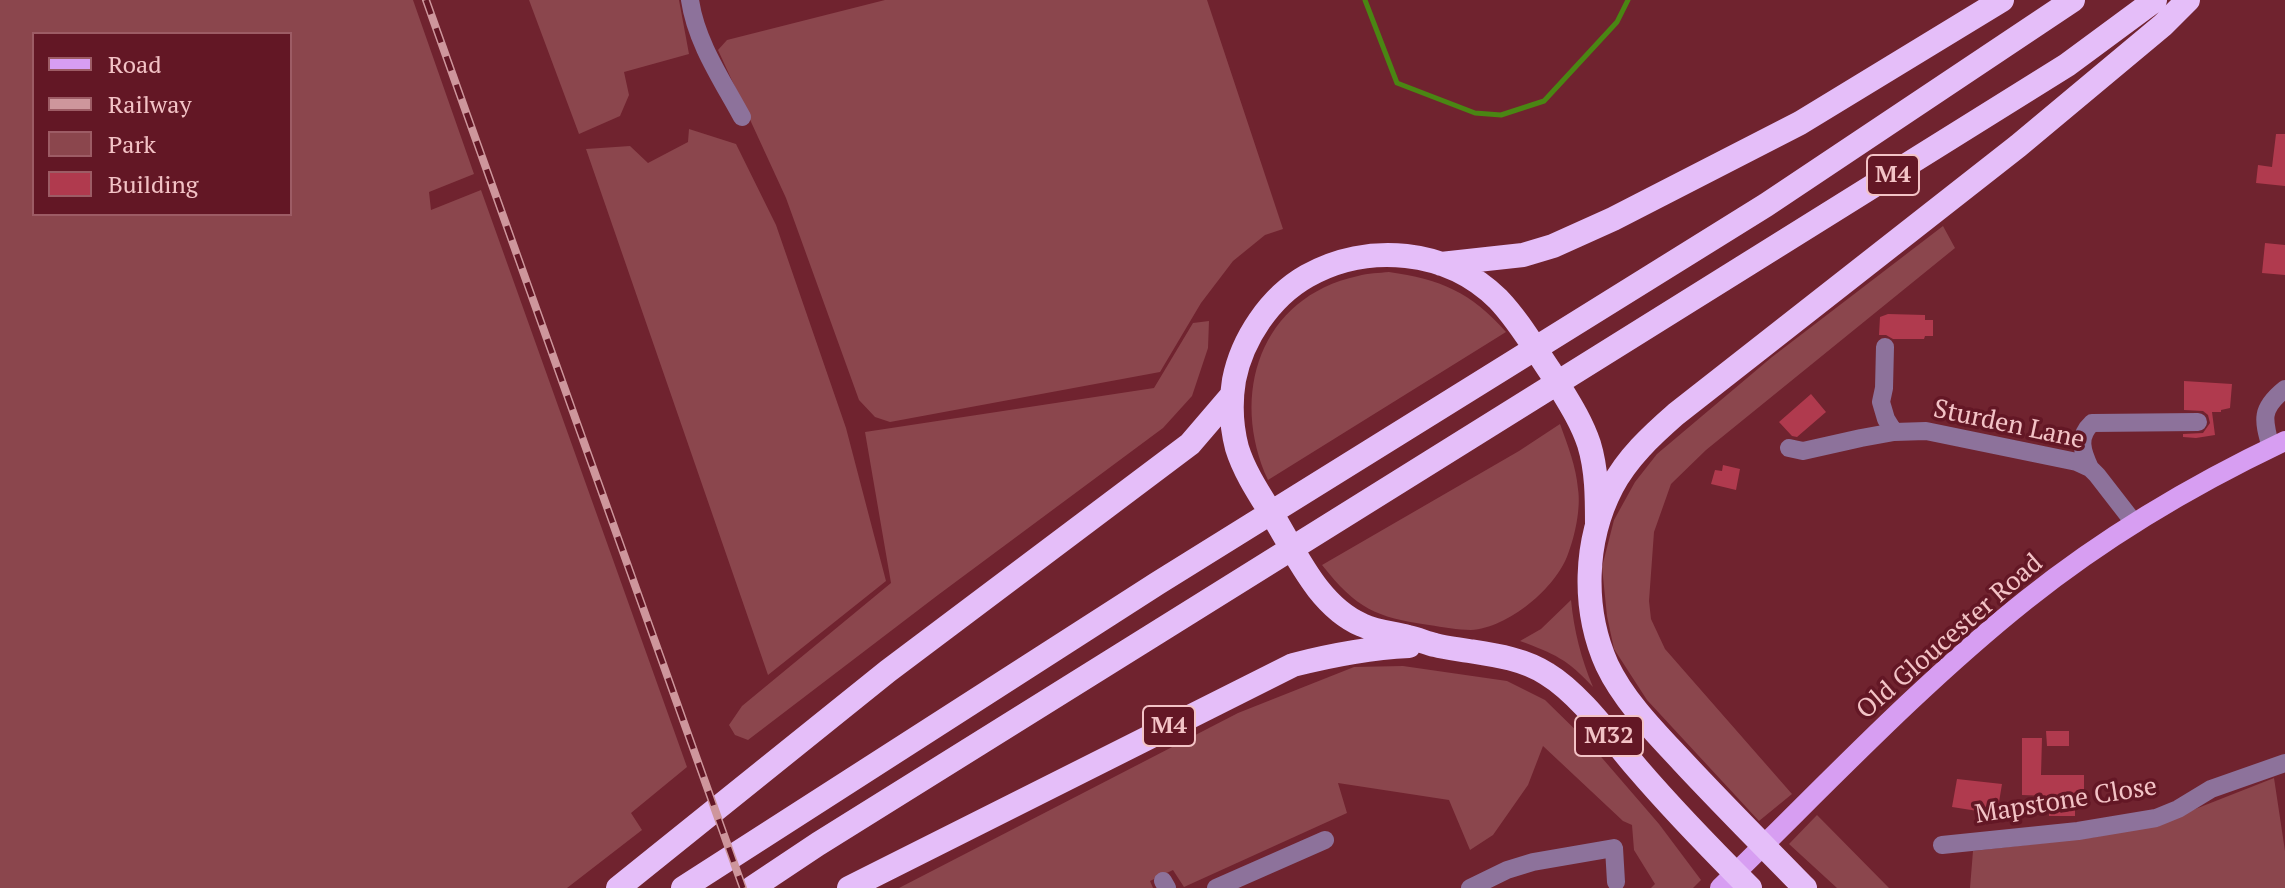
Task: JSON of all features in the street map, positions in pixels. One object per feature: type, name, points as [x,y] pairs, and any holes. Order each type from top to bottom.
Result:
[{"type":"highway","points":[[1441,264],[1523,255],[1553,246],[1613,219],[1800,123],[2002,0]]},
{"type":"highway","name":"M4","points":[[683,888],[1199,558],[1766,205],[2073,0]]},
{"type":"highway","name":"M4","points":[[752,888],[1223,590],[2067,65],[2155,0]]},
{"type":"highway","name":"M4","points":[[1597,525],[1612,487],[1657,431],[2006,156],[2163,25],[2188,0]]},
{"type":"highway","name":"M32","points":[[1750,888],[1682,819],[1574,696],[1547,674],[1506,657],[1432,645],[1355,622],[1337,608],[1312,580],[1251,480],[1241,459],[1231,419],[1236,373],[1253,333],[1262,316],[1296,283],[1327,266],[1369,255],[1405,255],[1441,264],[1476,281],[1517,320],[1577,415],[1589,445],[1597,482],[1597,525],[1590,559],[1589,593],[1594,630],[1608,666],[1630,702],[1663,740],[1805,888]]},
{"type":"highway","points":[[618,888],[899,662],[1190,444],[1232,395]]},
{"type":"highway","name":"M4","points":[[849,888],[1293,665],[1372,648],[1432,645]]},
{"type":"highway","name":"M4","points":[[857,888],[921,853]]},
{"type":"main road","name":"Old Gloucester Road","points":[[1720,888],[1887,724],[1978,640],[2052,581],[2190,490],[2278,445]]},
{"type":"street","points":[[690,0],[700,37],[742,117]]},
{"type":"street","points":[[1885,347],[1884,379],[1875,402],[1894,432]]},
{"type":"street","points":[[2278,445],[2264,419],[2267,405],[2285,389]]},
{"type":"street","points":[[2090,468],[2081,446],[2082,438],[2092,423],[2198,422]]},
{"type":"street","name":"Sturden Lane","points":[[1789,448],[1803,451],[1894,432],[1926,431],[2077,462],[2090,468],[2103,481],[2135,524]]},
{"type":"street","name":"Mapstone Close","points":[[1942,845],[2078,831],[2156,818],[2211,789],[2285,763]]},
{"type":"street","points":[[1216,888],[1325,840]]},
{"type":"street","points":[[1470,888],[1507,870],[1533,862],[1614,848],[1616,882]]},
{"type":"green space","points":[[0,0],[413,0],[474,174],[429,192],[431,210],[481,190],[687,767],[631,813],[642,830],[567,888],[0,888]]},
{"type":"green space","points":[[529,0],[679,0],[689,54],[624,72],[629,95],[620,116],[579,134]]},
{"type":"green space","points":[[885,0],[1207,0],[1283,229],[1265,235],[1233,261],[1201,303],[1160,372],[890,422],[875,417],[859,400],[786,198],[718,50],[727,40]]},
{"type":"green space","points":[[689,129],[736,144],[776,225],[846,428],[886,581],[768,675],[586,149],[630,146],[648,163],[688,142]]},
{"type":"green space","points":[[1943,226],[1955,248],[1706,450],[1671,484],[1654,532],[1649,601],[1651,619],[1665,649],[1792,794],[1759,821],[1647,700],[1614,649],[1602,567],[1614,520],[1635,482],[1657,454],[1772,357]]},
{"type":"green space","points":[[1389,272],[1424,279],[1454,290],[1480,307],[1506,332],[1268,480],[1257,448],[1252,415],[1253,384],[1262,354],[1276,327],[1297,305],[1324,287],[1362,275]]},
{"type":"green space","points":[[1209,321],[1208,348],[1192,396],[1163,428],[748,740],[735,735],[729,725],[742,706],[891,583],[865,432],[1154,388],[1193,323]]},
{"type":"green space","points":[[1560,424],[1577,481],[1579,505],[1575,531],[1568,554],[1553,580],[1515,614],[1485,628],[1471,630],[1394,618],[1357,601],[1322,565],[1519,451]]},
{"type":"green space","points":[[1571,600],[1579,644],[1593,687],[1560,658],[1520,641],[1541,629]]},
{"type":"green space","points":[[1403,666],[1507,681],[1545,700],[1590,744],[1659,824],[1701,880],[1693,888],[1651,888],[1655,884],[1634,850],[1632,825],[1623,821],[1543,746],[1528,785],[1493,835],[1470,850],[1449,800],[1338,783],[1347,813],[1184,887],[1173,870],[1150,881],[1153,888],[899,888],[1238,713],[1354,667]]},
{"type":"green space","points":[[2274,778],[2285,851],[2285,888],[1970,888],[1973,851],[2096,837],[2175,817]]},
{"type":"green space","points":[[1817,815],[1889,888],[1837,888],[1789,844]]},
{"type":"building","points":[[2276,134],[2285,134],[2285,186],[2256,183],[2258,165],[2272,167]]},
{"type":"building","points":[[2265,243],[2285,245],[2285,275],[2262,273]]},
{"type":"building","points":[[1888,314],[1925,315],[1925,320],[1933,320],[1933,336],[1893,339],[1879,335],[1880,317]]},
{"type":"building","points":[[2184,381],[2232,384],[2230,408],[2212,412],[2215,435],[2183,437],[2183,434],[2203,433],[2210,423],[2203,411],[2184,410]]},
{"type":"building","points":[[1811,394],[1826,412],[1797,437],[1792,436],[1779,422]]},
{"type":"building","points":[[1723,465],[1740,469],[1736,490],[1711,484],[1715,470],[1722,471]]},
{"type":"building","points":[[2046,731],[2069,731],[2069,746],[2047,746]]},
{"type":"building","points":[[2022,738],[2042,738],[2041,775],[2084,775],[2084,800],[2075,800],[2075,816],[2049,816],[2049,796],[2022,795]]},
{"type":"building","points":[[1957,779],[2002,784],[1997,814],[1952,807]]},
{"type":"waterway","points":[[1365,0],[1397,83],[1475,113],[1501,115],[1544,101],[1617,22],[1628,0]]},
{"type":"railway","points":[[426,0],[743,888]]}]
